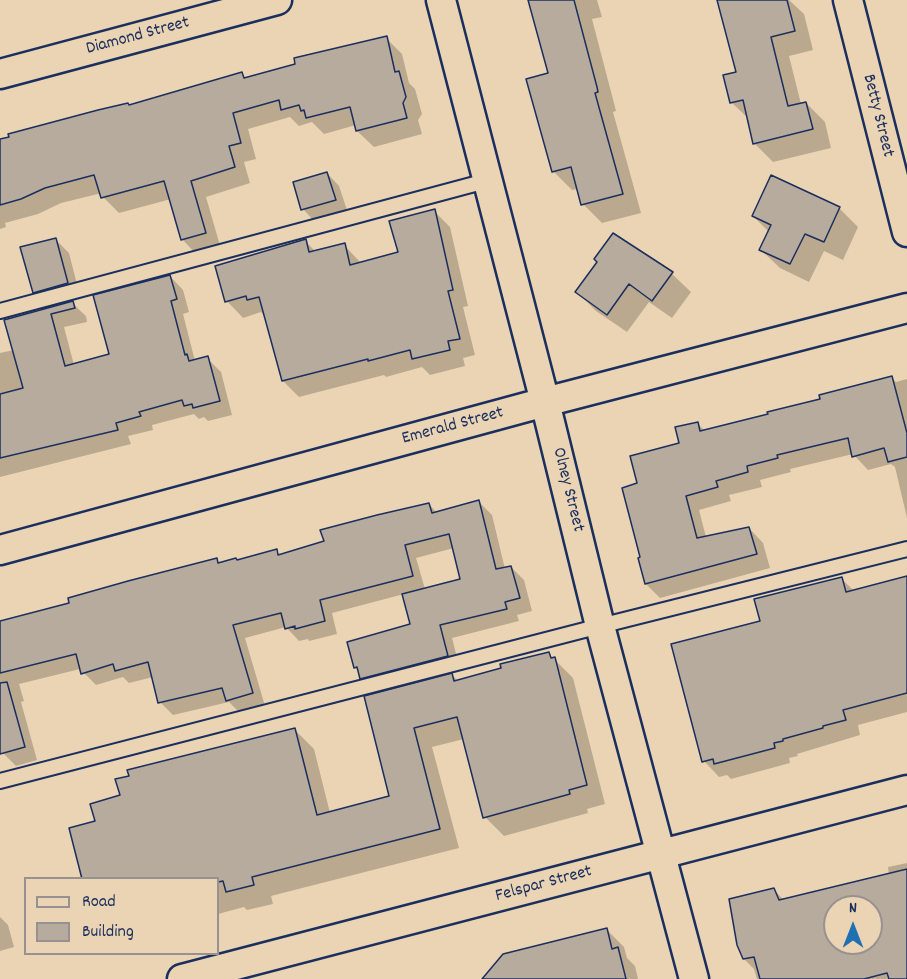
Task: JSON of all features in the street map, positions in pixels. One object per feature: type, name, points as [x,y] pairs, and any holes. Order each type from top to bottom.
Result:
[{"type":"street","name":"Diamond Street","points":[[0,74],[277,0]]},
{"type":"street","name":"Olney Street","points":[[441,0],[545,402],[600,626],[694,979]]},
{"type":"street","name":"Betty Street","points":[[848,0],[907,232]]},
{"type":"street","name":"Emerald Street","points":[[0,550],[545,402],[907,308]]},
{"type":"street","name":"Felspar Street","points":[[182,979],[907,790]]},
{"type":"lane","points":[[0,311],[486,181]]},
{"type":"lane","points":[[0,781],[907,549]]},
{"type":"building","points":[[528,0],[574,0],[597,87],[598,92],[595,93],[623,194],[581,205],[571,167],[552,172],[526,79],[548,73]]},
{"type":"building","points":[[717,0],[787,0],[795,31],[771,37],[788,106],[806,102],[813,129],[753,144],[743,100],[730,103],[723,75],[736,72]]},
{"type":"building","points":[[387,36],[395,72],[399,71],[406,97],[403,103],[407,118],[356,131],[350,107],[306,118],[304,110],[301,111],[299,105],[281,110],[279,100],[233,113],[241,143],[229,146],[235,167],[191,181],[206,233],[181,240],[164,181],[101,198],[94,175],[45,188],[21,199],[0,205],[0,139],[9,137],[8,134],[98,110],[128,103],[129,105],[242,72],[244,78],[295,64],[294,58]]},
{"type":"building","points":[[327,172],[336,200],[301,210],[293,182]]},
{"type":"building","points":[[771,175],[840,207],[824,242],[805,234],[790,264],[759,250],[771,225],[752,216]]},
{"type":"building","points":[[435,209],[453,290],[448,291],[460,339],[448,341],[450,350],[412,359],[410,350],[282,381],[259,297],[247,300],[246,296],[225,302],[215,266],[306,239],[309,252],[345,243],[350,265],[398,252],[389,221]]},
{"type":"building","points":[[613,233],[673,272],[652,301],[629,284],[607,315],[575,292],[597,262],[594,259]]},
{"type":"building","points":[[56,238],[68,283],[33,293],[20,247]]},
{"type":"building","points":[[170,275],[177,299],[171,301],[185,355],[187,354],[189,361],[208,356],[220,401],[193,408],[192,404],[184,406],[182,400],[139,412],[141,416],[116,423],[118,430],[0,458],[0,394],[23,388],[4,320],[73,301],[75,308],[51,314],[65,366],[109,354],[93,295]]},
{"type":"building","points":[[892,376],[907,433],[907,457],[888,462],[884,448],[852,457],[848,438],[777,455],[778,458],[747,466],[748,472],[716,481],[718,487],[686,496],[697,538],[749,527],[757,554],[645,584],[622,488],[637,483],[630,456],[679,443],[675,427],[698,422],[700,431],[768,414],[767,412],[820,399],[819,395]]},
{"type":"building","points":[[479,500],[496,569],[511,566],[520,598],[505,602],[507,609],[440,625],[448,656],[360,679],[357,667],[354,668],[347,642],[410,624],[402,594],[460,579],[449,534],[405,545],[413,576],[320,600],[325,621],[295,629],[295,626],[285,629],[281,613],[233,625],[253,693],[226,701],[222,688],[158,703],[148,662],[115,671],[113,664],[81,674],[76,654],[0,673],[0,621],[69,603],[68,598],[217,558],[218,563],[277,549],[278,555],[324,541],[320,530],[377,515],[429,503],[432,513]]},
{"type":"building","points":[[907,576],[907,693],[843,710],[846,720],[783,739],[783,741],[774,743],[775,748],[714,764],[713,759],[702,762],[671,644],[760,621],[754,599],[842,577],[846,592]]},
{"type":"building","points":[[549,652],[551,658],[555,657],[587,785],[569,790],[570,794],[483,818],[457,717],[414,728],[440,829],[252,877],[254,885],[226,892],[223,881],[219,882],[219,877],[81,877],[69,828],[95,821],[90,804],[120,795],[115,779],[129,776],[127,770],[295,728],[317,815],[389,796],[364,696],[452,673],[454,681],[501,668],[500,664]]},
{"type":"building","points":[[7,682],[25,747],[0,754],[0,683]]},
{"type":"building","points":[[907,869],[907,979],[889,979],[887,973],[864,979],[760,979],[754,957],[743,959],[737,945],[729,899],[774,888],[779,900]]},
{"type":"building","points":[[607,928],[612,949],[618,947],[626,979],[482,979],[503,954]]}]
